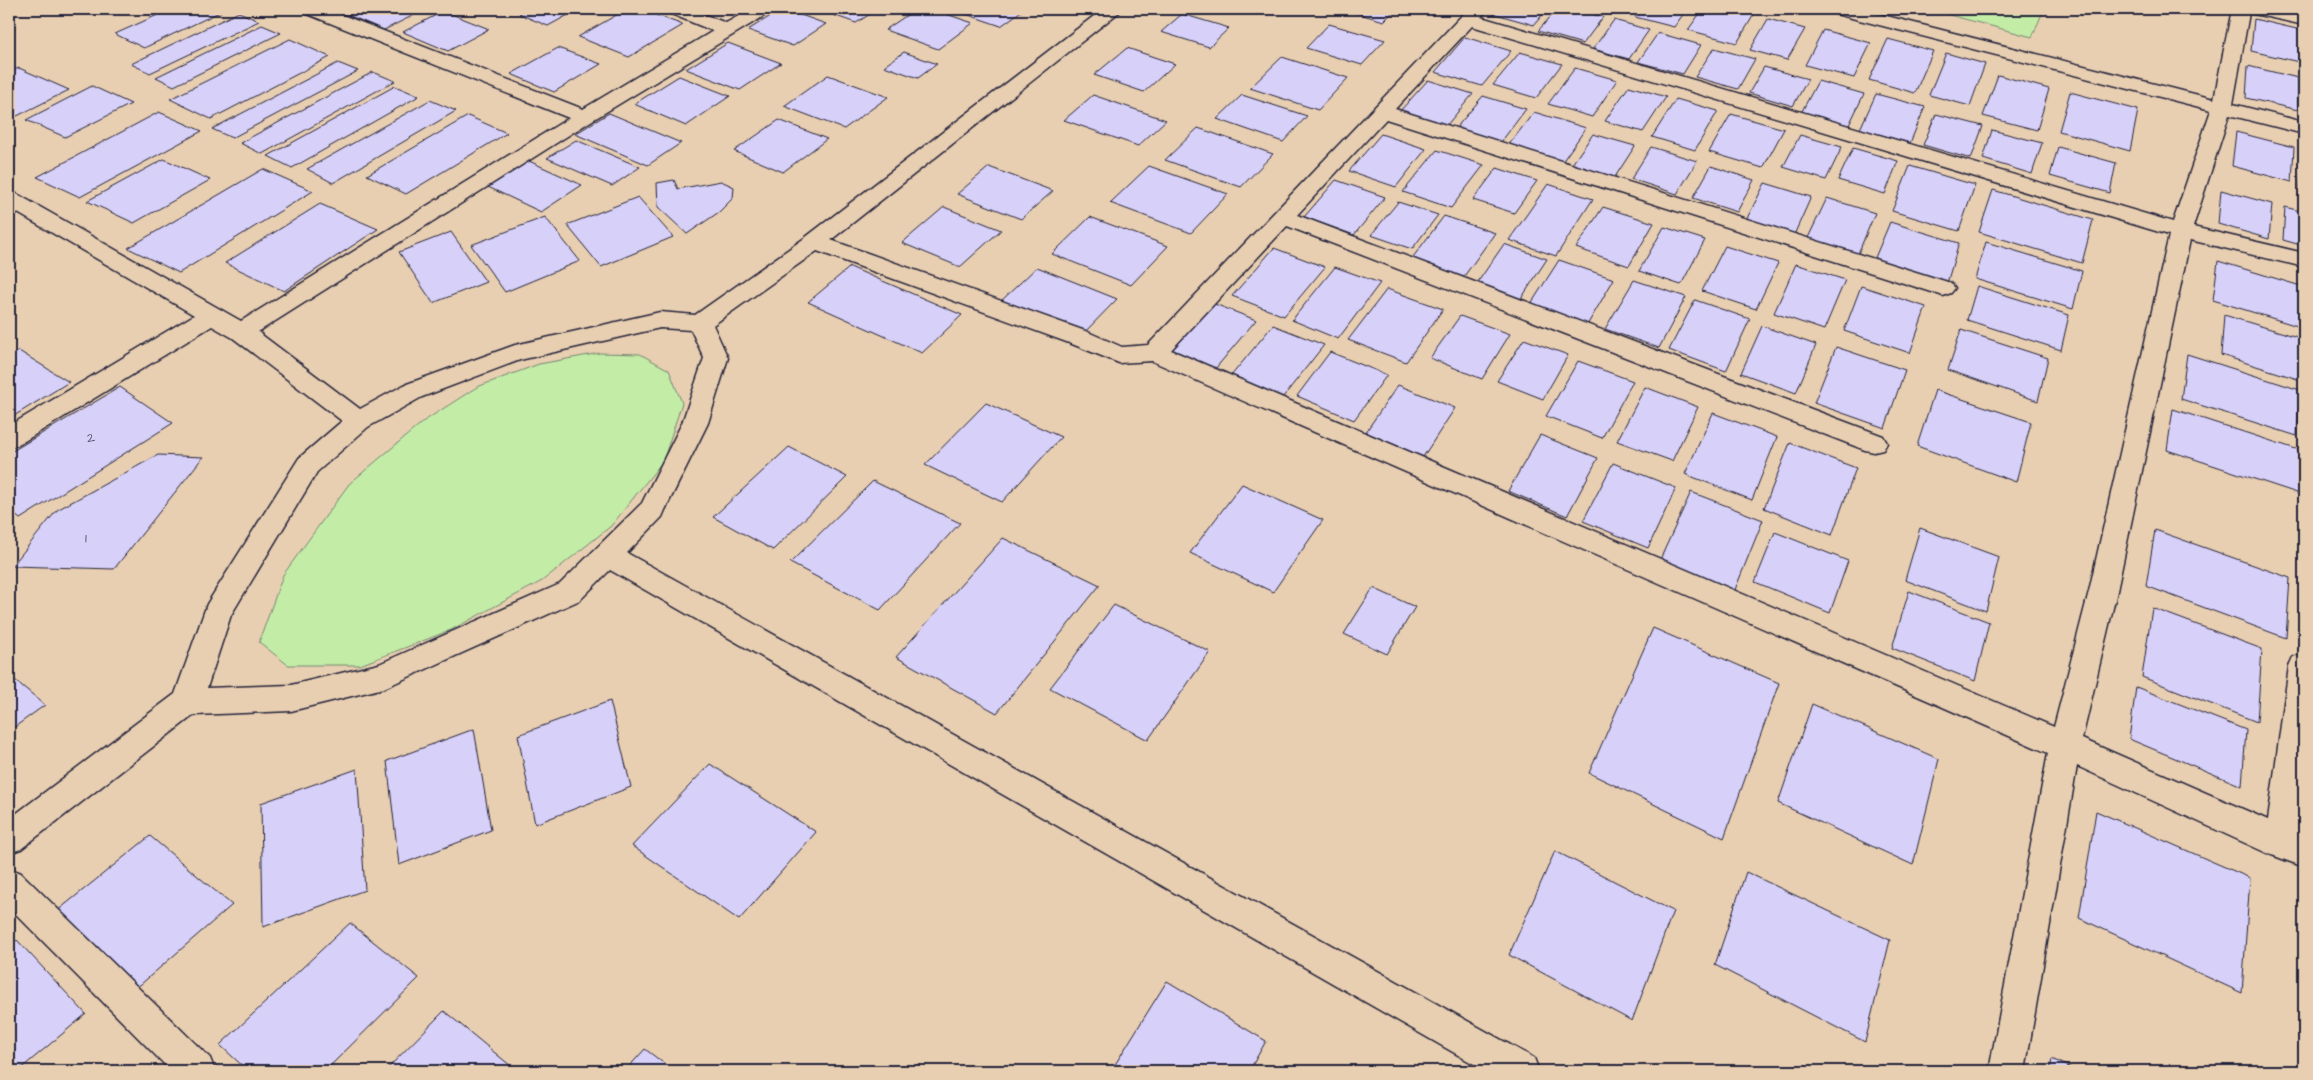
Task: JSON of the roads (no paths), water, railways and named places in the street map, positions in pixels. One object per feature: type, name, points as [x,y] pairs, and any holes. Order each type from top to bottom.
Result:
[{"type":"street","points":[[311,9],[584,117]]},
{"type":"street","points":[[674,9],[727,30]]},
{"type":"street","points":[[242,332],[584,117],[763,9]]},
{"type":"street","points":[[9,838],[188,702],[217,612],[308,465],[359,421],[413,391],[515,353],[660,320],[700,323],[814,242],[1114,9]]},
{"type":"street","points":[[1838,9],[2304,128]]},
{"type":"street","points":[[2007,1071],[2065,746],[2104,591],[2181,231],[2222,107],[2241,9]]},
{"type":"street","points":[[2253,9],[2304,20]]},
{"type":"street","points":[[1155,353],[1473,14],[2181,231],[2304,260]]},
{"type":"street","points":[[1382,110],[1942,288]]},
{"type":"street","points":[[9,199],[242,332],[359,421]]},
{"type":"street","points":[[1283,217],[1874,444]]},
{"type":"street","points":[[814,242],[1080,338],[1119,355],[1155,353],[2065,746],[2293,848],[2304,666]]},
{"type":"street","points":[[9,438],[212,315]]},
{"type":"street","points":[[188,702],[291,698],[384,675],[570,592],[652,510],[695,423],[716,358],[700,323]]},
{"type":"street","points":[[607,555],[1521,1071]]},
{"type":"street","points":[[9,884],[197,1071]]}]
